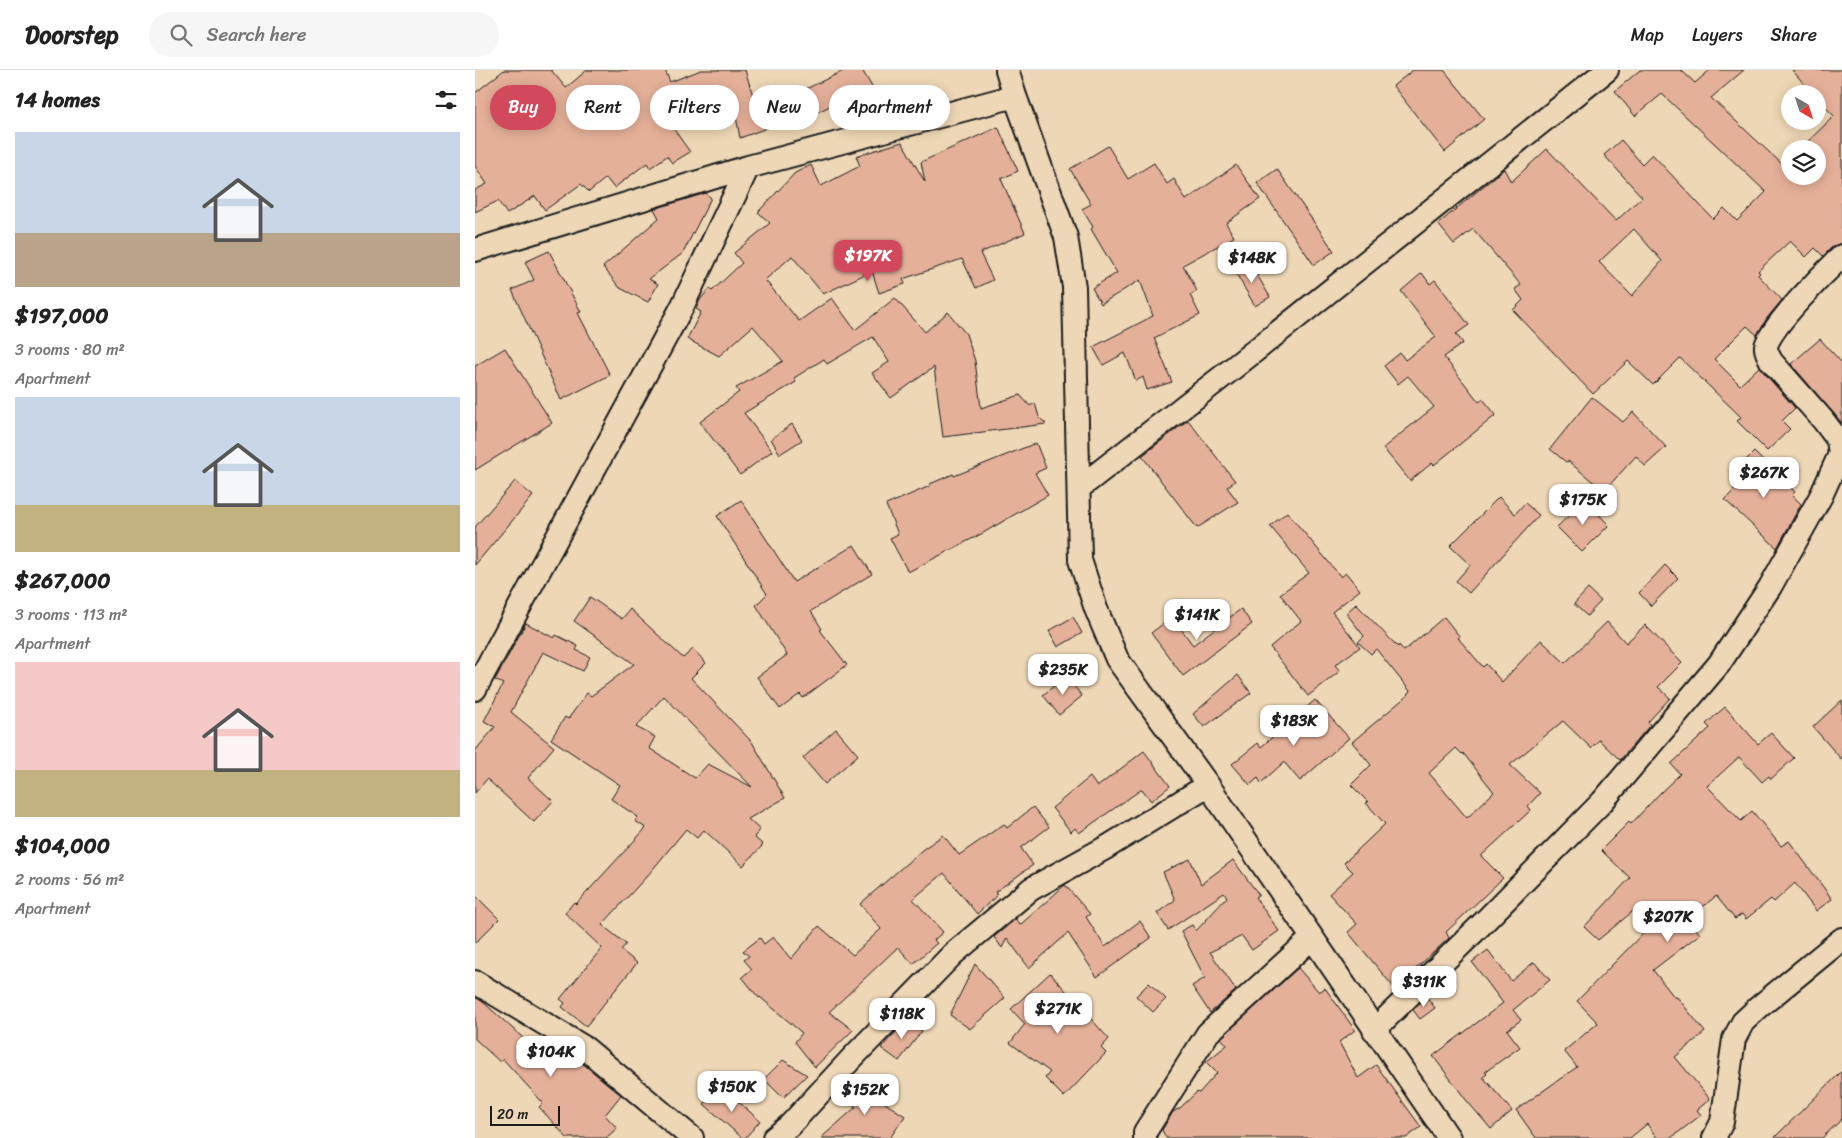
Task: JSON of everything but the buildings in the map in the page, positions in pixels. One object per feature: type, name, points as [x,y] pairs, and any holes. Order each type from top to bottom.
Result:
[{"type":"street","points":[[1007,70],[1066,237],[1073,278],[1080,560],[1095,609],[1117,659],[1208,786],[1449,1138]]},
{"type":"street","points":[[1079,488],[1607,70]]},
{"type":"street","points":[[475,250],[748,167],[1015,96]]},
{"type":"street","points":[[475,689],[682,307],[748,167]]},
{"type":"street","points":[[1374,1030],[1602,802],[1719,664],[1770,587],[1821,496],[1841,454],[1838,440],[1771,361],[1766,347],[1777,326],[1826,270],[1842,256]]},
{"type":"street","points":[[774,1138],[790,1125],[953,954],[1031,889],[1107,847],[1208,786]]},
{"type":"street","points":[[1145,1138],[1145,1132],[1208,1033],[1312,938]]},
{"type":"street","points":[[1714,1138],[1722,1122],[1734,1039],[1743,1022],[1842,939]]},
{"type":"street","points":[[475,982],[585,1048],[692,1138]]}]
